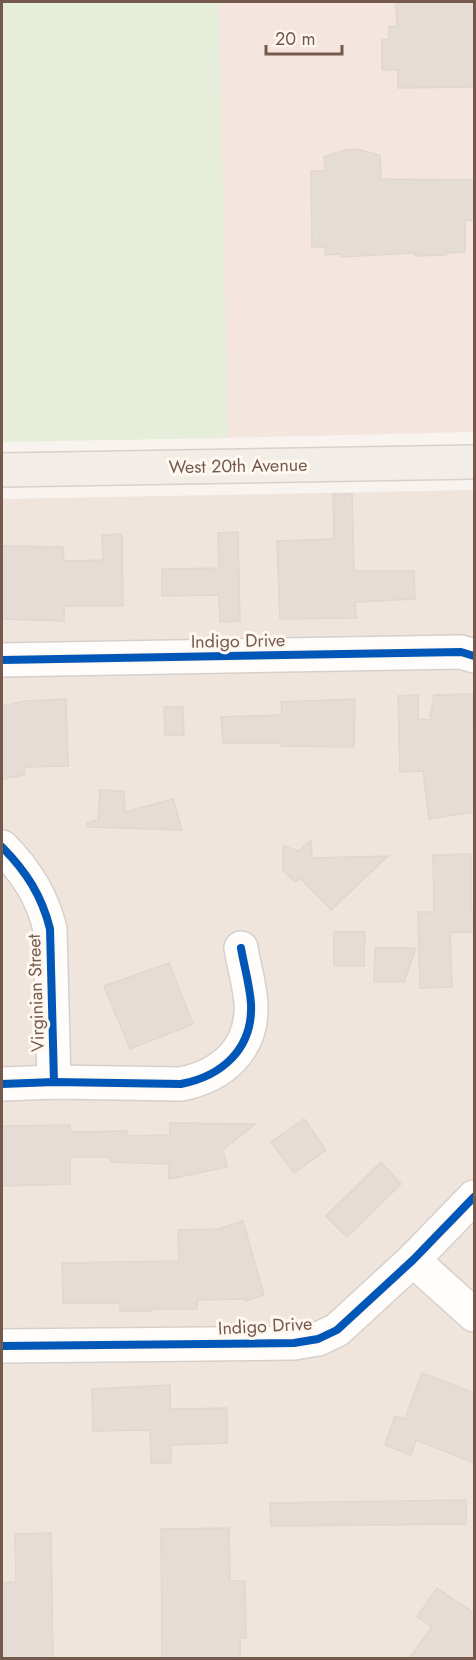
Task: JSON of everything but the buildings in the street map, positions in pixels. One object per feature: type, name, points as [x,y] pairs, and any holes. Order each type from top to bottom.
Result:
[{"type":"main road","name":"West 20th Avenue","points":[[2,470],[474,462]]},
{"type":"street","name":"Indigo Drive","points":[[2,660],[461,652],[474,656]]},
{"type":"street","name":"Virginian Street","points":[[2,847],[32,882],[46,909],[50,929],[54,1082]]},
{"type":"street","points":[[2,1084],[54,1082],[181,1084],[200,1080],[218,1072],[232,1059],[243,1042],[249,1024],[251,1004],[241,948]]},
{"type":"street","name":"Indigo Drive","points":[[2,1346],[294,1343],[318,1339],[337,1330],[413,1260],[470,1213]]},
{"type":"street","points":[[413,1260],[474,1315]]},
{"type":"shaded area","points":[[219,2],[474,2],[474,432],[228,438]]},
{"type":"shaded area","points":[[474,490],[474,1658],[2,1658],[2,499]]},
{"type":"green space","points":[[2,2],[219,2],[228,438],[2,442]]},
{"type":"cycle path","points":[[2,660],[461,652],[474,656]]},
{"type":"cycle path","points":[[2,847],[32,885],[50,929],[54,1082]]},
{"type":"cycle path","points":[[2,1084],[54,1082],[181,1084],[210,1074],[232,1058],[241,1047],[247,1034],[251,1004],[241,948]]},
{"type":"cycle path","points":[[2,1346],[294,1343],[318,1339],[337,1330],[413,1260],[474,1197]]}]
